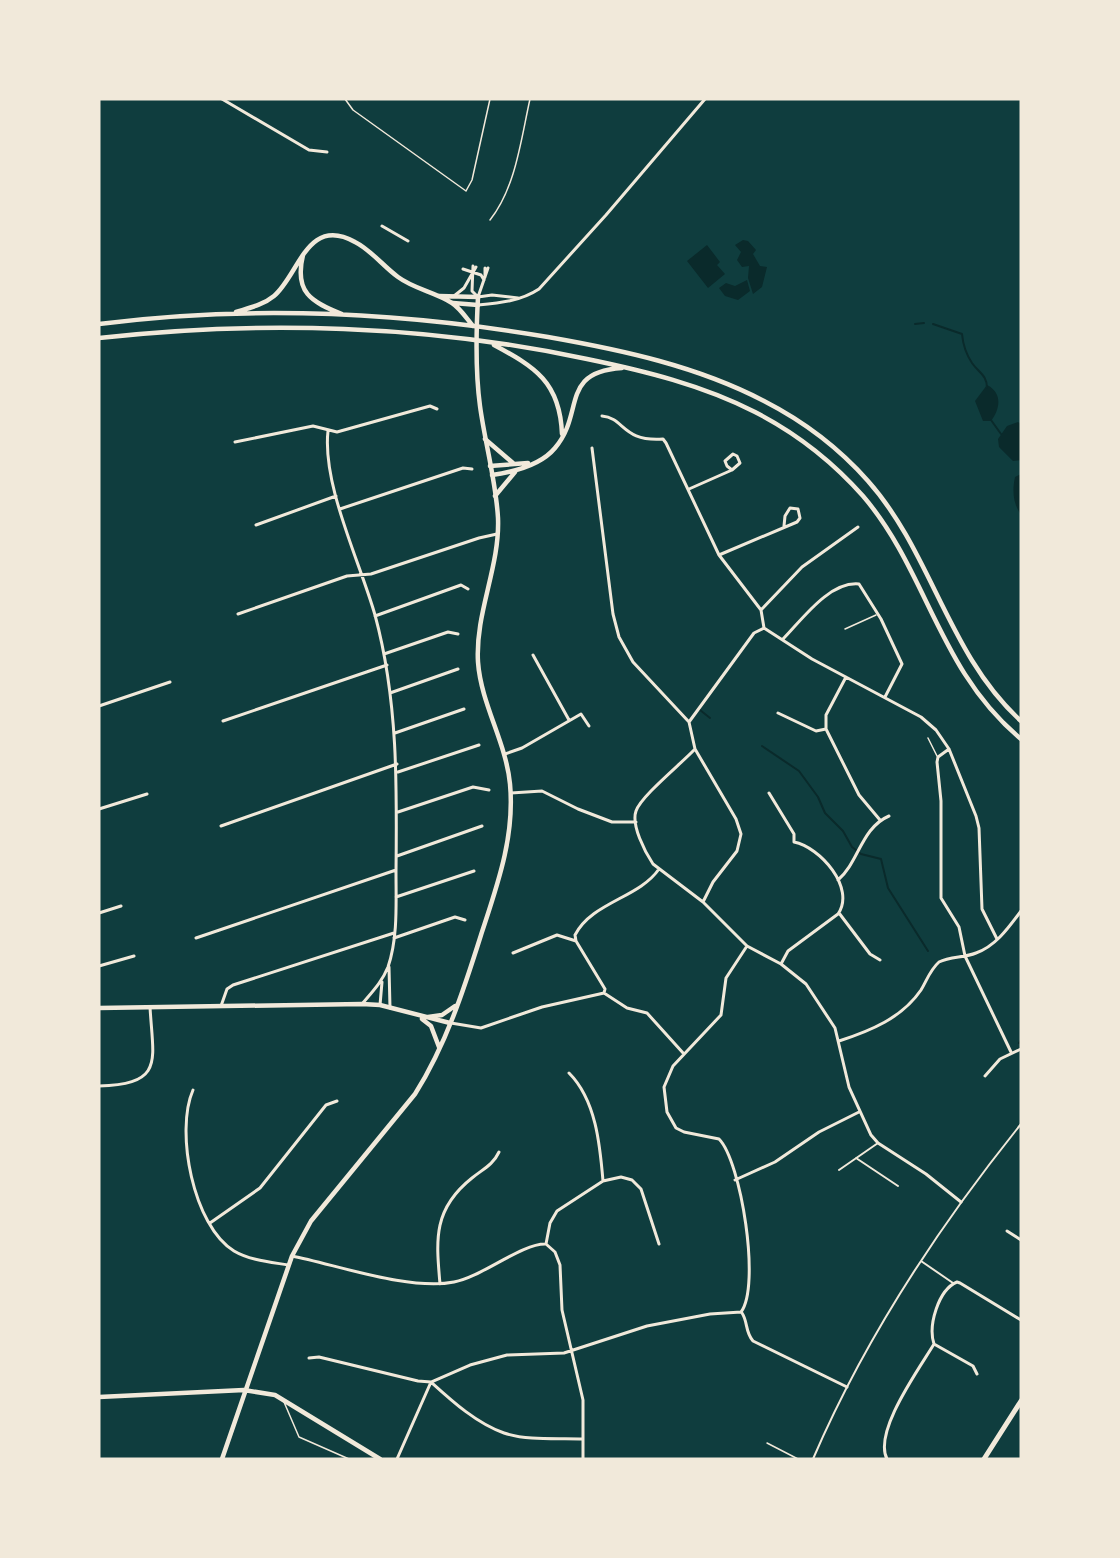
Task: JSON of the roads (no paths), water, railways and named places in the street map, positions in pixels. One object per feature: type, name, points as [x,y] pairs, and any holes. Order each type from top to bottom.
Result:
[{"type":"main road","points":[[231,314],[255,307],[275,296],[304,253],[319,239],[342,236],[361,245],[402,280],[453,303],[477,308]]},
{"type":"main road","points":[[304,253],[299,269],[304,290],[321,305],[345,315]]},
{"type":"main road","points":[[222,1459],[292,1256],[311,1221],[415,1094],[440,1047],[459,1002],[506,854],[511,793],[503,755],[483,691],[478,662],[482,618],[494,565],[497,534],[495,496],[485,439],[476,362],[478,297],[437,296]]},
{"type":"main road","points":[[453,303],[476,329]]},
{"type":"main road","points":[[99,324],[181,315],[231,314],[345,315],[480,327],[620,352],[712,378],[750,394],[799,421],[832,446],[876,490],[910,540],[968,656],[998,697],[1021,721]]},
{"type":"main road","points":[[99,338],[231,328],[400,334],[489,342],[628,368],[708,391],[755,412],[808,444],[843,475],[865,499],[890,534],[940,633],[969,682],[1006,726],[1021,739]]},
{"type":"main road","points":[[489,342],[528,363],[542,376],[554,392],[561,417],[562,436]]},
{"type":"main road","points":[[492,475],[517,470],[546,457],[556,447],[562,436],[580,384],[599,371],[628,368]]},
{"type":"main road","points":[[485,439],[513,463]]},
{"type":"main road","points":[[490,466],[531,463]]},
{"type":"main road","points":[[495,496],[517,470]]},
{"type":"main road","points":[[417,1016],[442,1015],[459,1002]]},
{"type":"main road","points":[[99,1008],[362,1004],[380,1005],[450,1023]]},
{"type":"main road","points":[[442,1015],[450,1023]]},
{"type":"main road","points":[[417,1016],[431,1026],[440,1047]]},
{"type":"main road","points":[[99,1397],[244,1390],[266,1392],[284,1400],[377,1458]]},
{"type":"main road","points":[[984,1459],[1021,1401]]},
{"type":"street","points":[[222,99],[309,150],[327,152]]},
{"type":"street","points":[[477,308],[520,298],[539,289],[705,99]]},
{"type":"street","points":[[382,226],[408,241]]},
{"type":"street","points":[[475,266],[472,291],[478,297]]},
{"type":"street","points":[[464,268],[481,275],[485,281]]},
{"type":"street","points":[[478,297],[485,281],[487,268]]},
{"type":"street","points":[[454,296],[464,288],[474,272]]},
{"type":"street","points":[[478,297],[492,295],[520,298]]},
{"type":"street","points":[[235,442],[313,426],[337,432],[430,406],[437,409]]},
{"type":"street","points":[[602,416],[609,417],[637,438],[663,439],[719,555],[761,610],[764,628]]},
{"type":"street","points":[[328,431],[327,442],[336,496],[375,616],[387,665],[395,733],[398,812],[394,938],[382,980],[380,1005]]},
{"type":"street","points":[[592,448],[613,614],[619,637],[633,662],[689,722],[695,749],[736,819],[741,834],[737,851],[713,882],[703,902]]},
{"type":"street","points":[[688,489],[732,470],[740,463],[738,456],[733,454],[725,460],[727,466],[732,470]]},
{"type":"street","points":[[340,509],[463,468],[472,469]]},
{"type":"street","points":[[256,525],[336,496]]},
{"type":"street","points":[[719,555],[784,526],[800,518],[798,509],[790,508],[787,511],[784,526]]},
{"type":"street","points":[[761,610],[802,567],[858,527]]},
{"type":"street","points":[[238,614],[347,576],[362,575],[497,534]]},
{"type":"street","points":[[783,639],[828,594],[848,584],[859,584],[902,664],[885,697]]},
{"type":"street","points":[[375,616],[461,585],[468,589]]},
{"type":"street","points":[[689,722],[754,633],[764,628]]},
{"type":"street","points":[[764,628],[812,659],[921,717],[936,730],[949,749],[976,816],[979,828],[982,909],[997,939]]},
{"type":"street","points":[[384,654],[448,632],[458,634]]},
{"type":"street","points":[[533,655],[569,720]]},
{"type":"street","points":[[223,722],[387,665]]},
{"type":"street","points":[[390,693],[458,669]]},
{"type":"street","points":[[846,677],[826,715],[826,729],[859,795],[880,820]]},
{"type":"street","points":[[99,706],[170,682]]},
{"type":"street","points":[[395,733],[464,709]]},
{"type":"street","points":[[777,713],[816,731],[826,729]]},
{"type":"street","points":[[503,755],[522,748],[581,714],[589,726]]},
{"type":"street","points":[[398,772],[479,745]]},
{"type":"street","points":[[695,749],[642,801],[636,812],[636,822],[649,857],[659,869],[703,902],[747,946],[781,964],[806,984],[835,1028],[843,1069],[859,1112],[878,1143],[926,1174],[961,1202]]},
{"type":"street","points":[[949,749],[938,757],[941,898],[959,927],[965,956],[1011,1052]]},
{"type":"street","points":[[221,826],[397,764]]},
{"type":"street","points":[[398,812],[473,787],[489,790]]},
{"type":"street","points":[[511,793],[542,791],[578,809],[612,822],[636,822]]},
{"type":"street","points":[[769,793],[795,834],[794,842],[805,844],[838,880],[844,898],[839,913],[788,951],[781,964]]},
{"type":"street","points":[[99,809],[147,794]]},
{"type":"street","points":[[838,880],[859,846],[880,820],[889,816]]},
{"type":"street","points":[[397,856],[482,826]]},
{"type":"street","points":[[604,993],[605,989],[576,941],[575,935],[584,923],[654,876],[659,869]]},
{"type":"street","points":[[196,938],[396,870]]},
{"type":"street","points":[[396,897],[474,871]]},
{"type":"street","points":[[99,913],[121,906]]},
{"type":"street","points":[[839,1041],[870,1031],[884,1023],[915,998],[939,962],[977,953],[1009,928],[1021,911]]},
{"type":"street","points":[[839,913],[870,954],[880,960]]},
{"type":"street","points":[[394,938],[455,917],[465,920]]},
{"type":"street","points":[[221,1006],[227,989],[233,985],[394,933]]},
{"type":"street","points":[[513,953],[557,936],[576,941]]},
{"type":"street","points":[[309,1358],[319,1357],[418,1381],[431,1382],[470,1365],[507,1355],[564,1353],[647,1326],[710,1314],[741,1312],[747,1305],[751,1274],[746,1221],[723,1144],[712,1137],[684,1132],[676,1128],[667,1113],[663,1097],[667,1077],[684,1054],[721,1015],[726,978],[747,946]]},
{"type":"street","points":[[99,966],[134,956]]},
{"type":"street","points":[[388,965],[390,1008]]},
{"type":"street","points":[[362,1004],[382,980]]},
{"type":"street","points":[[450,1023],[481,1028],[542,1007],[604,993],[627,1008],[647,1013],[684,1054]]},
{"type":"street","points":[[99,1086],[136,1082],[149,1068],[152,1054],[150,1007]]},
{"type":"street","points":[[985,1076],[1000,1059],[1021,1049]]},
{"type":"street","points":[[569,1073],[578,1082],[594,1119],[603,1181]]},
{"type":"street","points":[[193,1090],[187,1104],[188,1168],[199,1203],[220,1239],[234,1251],[255,1259],[288,1265]]},
{"type":"street","points":[[210,1222],[260,1188],[326,1105],[337,1101]]},
{"type":"street","points":[[735,1180],[775,1162],[819,1132],[859,1112]]},
{"type":"street","points":[[813,1459],[846,1387],[921,1261],[961,1202],[1021,1124]]},
{"type":"street","points":[[839,1170],[878,1143]]},
{"type":"street","points":[[440,1284],[437,1231],[441,1216],[458,1191],[494,1162],[499,1152]]},
{"type":"street","points":[[856,1158],[898,1186]]},
{"type":"street","points":[[546,1244],[550,1223],[557,1211],[603,1181],[621,1177],[632,1180],[641,1189],[659,1244]]},
{"type":"street","points":[[1007,1231],[1021,1240]]},
{"type":"street","points":[[292,1256],[417,1284],[440,1284],[474,1276],[532,1247],[546,1244]]},
{"type":"street","points":[[546,1244],[559,1259],[562,1310],[584,1400],[583,1459]]},
{"type":"street","points":[[921,1261],[953,1283],[960,1283],[1021,1320]]},
{"type":"street","points":[[953,1283],[931,1320],[930,1332],[934,1344],[973,1366],[977,1374]]},
{"type":"street","points":[[741,1312],[745,1318],[748,1336],[753,1341],[846,1387]]},
{"type":"street","points":[[887,1459],[884,1445],[886,1428],[934,1344]]},
{"type":"street","points":[[431,1382],[486,1425],[505,1433],[522,1437],[584,1439]]},
{"type":"street","points":[[397,1459],[431,1382]]},
{"type":"lane","points":[[345,99],[353,110],[466,192],[472,180],[490,99]]},
{"type":"lane","points":[[490,220],[498,210],[514,170],[530,99]]},
{"type":"lane","points":[[845,629],[877,615]]},
{"type":"lane","points":[[928,738],[938,757]]},
{"type":"lane","points":[[284,1400],[286,1412],[299,1437],[349,1459]]},
{"type":"lane","points":[[767,1443],[798,1459]]},
{"type":"water","points":[[743,240],[748,241],[756,250],[753,254],[760,266],[767,267],[762,287],[753,294],[748,278],[749,266],[742,267],[737,260],[741,252],[735,245]]},
{"type":"water","points":[[707,245],[720,262],[717,265],[725,274],[708,288],[687,261]]},
{"type":"water","points":[[747,280],[750,291],[738,300],[725,296],[719,288],[726,283],[735,286]]},
{"type":"water","points":[[987,385],[996,392],[998,406],[991,421],[983,421],[975,401]]},
{"type":"water","points":[[1018,422],[1021,424],[1021,460],[1013,461],[999,447],[998,439],[1007,426]]},
{"type":"water","points":[[1021,474],[1021,515],[1013,492],[1015,477]]},
{"type":"waterway","points":[[915,324],[924,323]]},
{"type":"waterway","points":[[933,324],[962,334],[968,356],[984,377],[987,388]]},
{"type":"waterway","points":[[991,420],[1001,434]]},
{"type":"waterway","points":[[700,710],[710,718]]},
{"type":"waterway","points":[[762,746],[799,771],[818,797],[825,813],[843,831],[852,847],[861,854],[881,859],[888,888],[928,951]]}]
